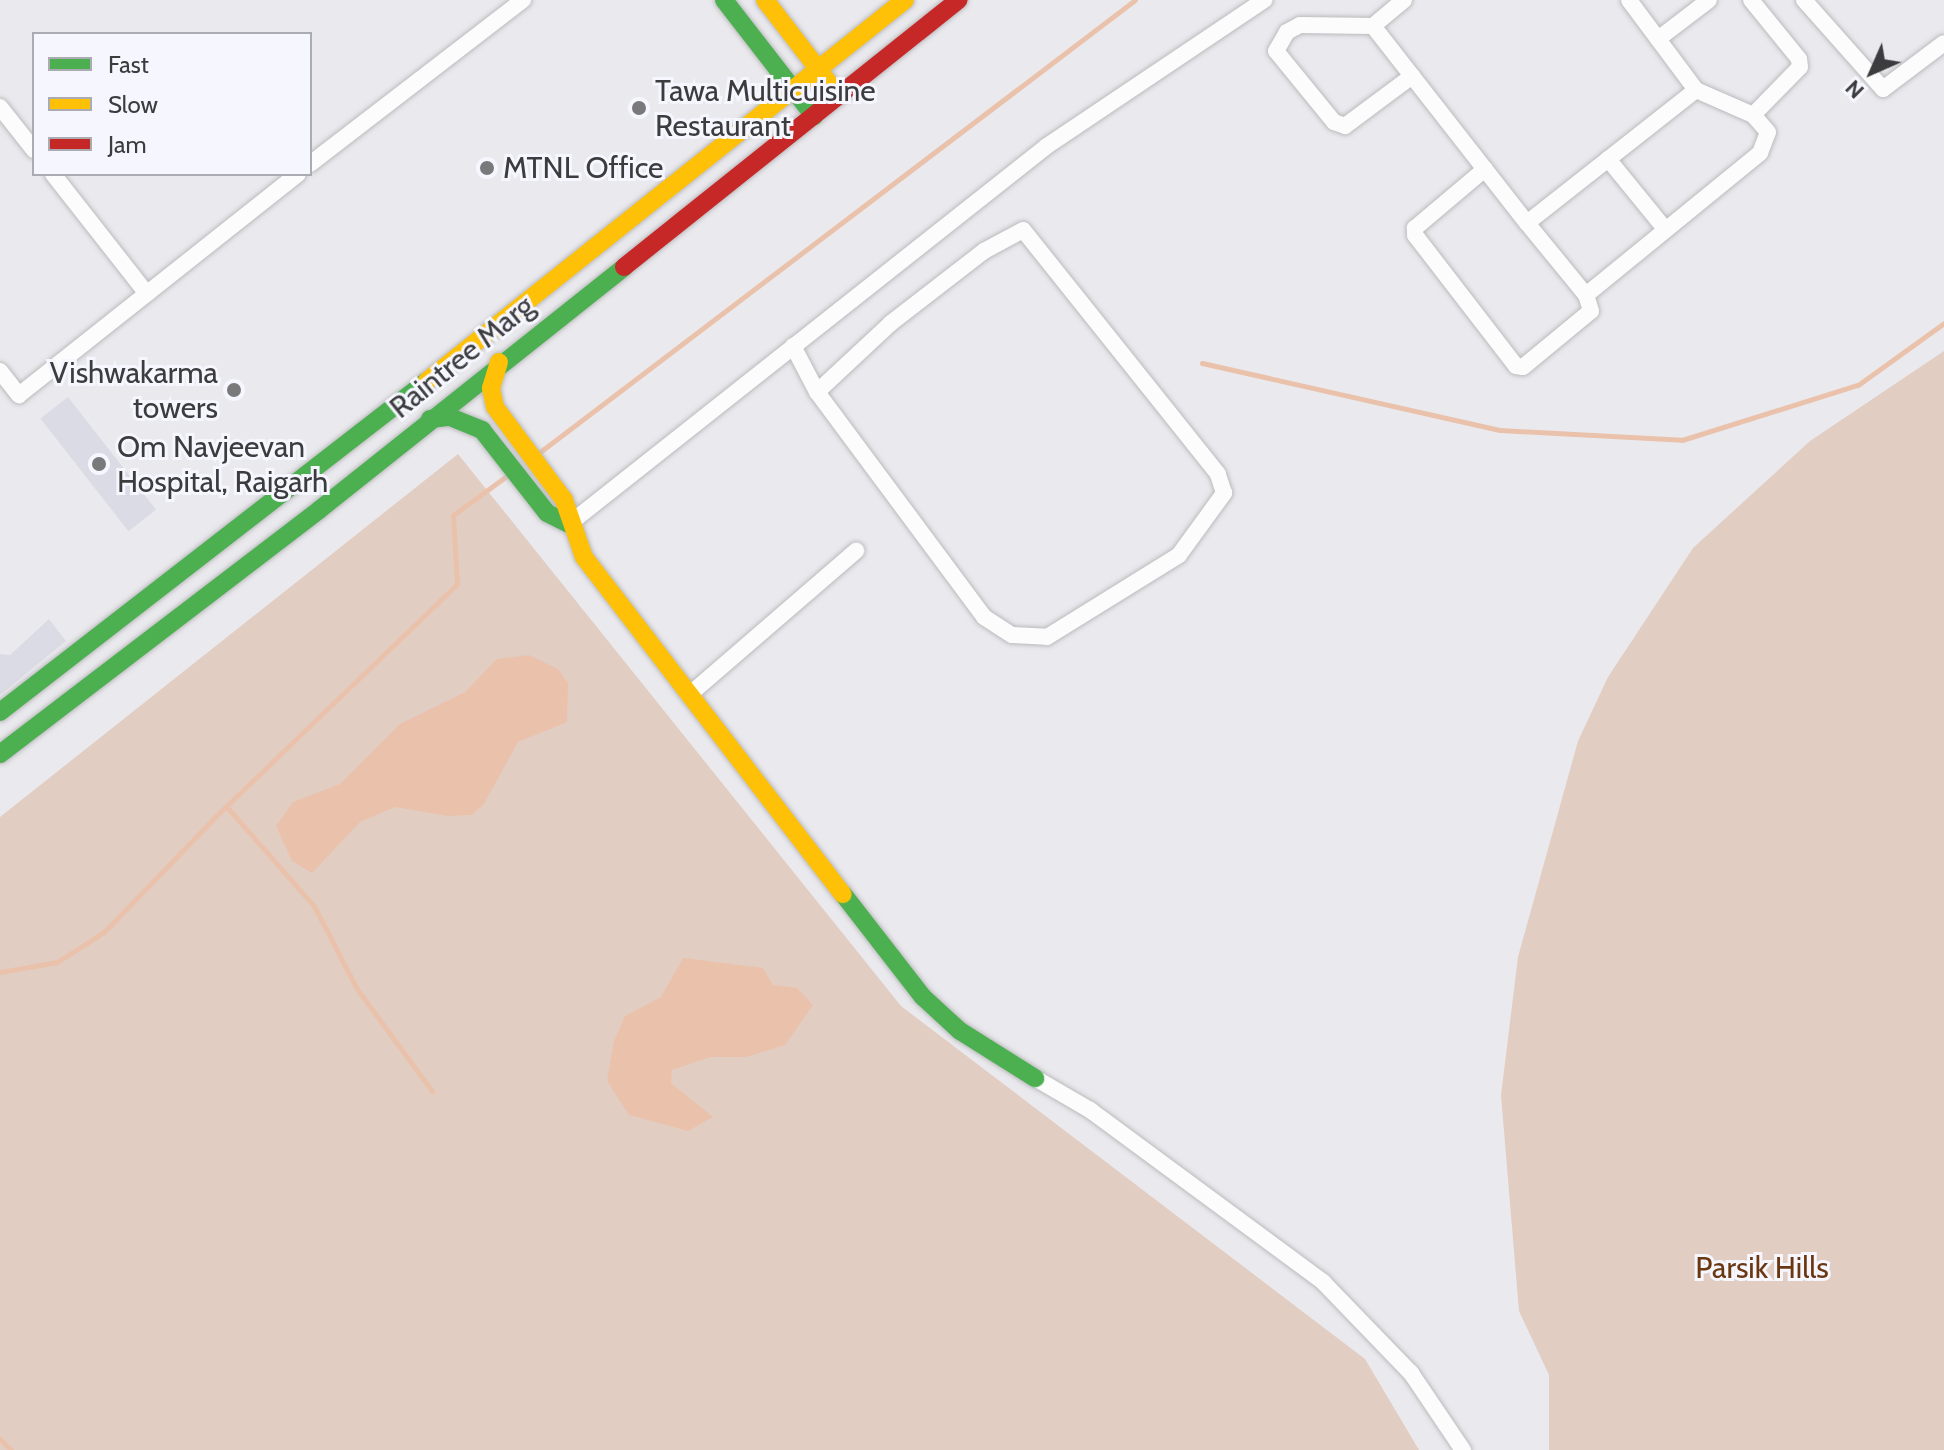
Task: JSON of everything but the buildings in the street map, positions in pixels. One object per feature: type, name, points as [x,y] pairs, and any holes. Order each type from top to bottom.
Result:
[{"type":"main road","points":[[724,0],[814,116]]},
{"type":"main road","points":[[765,0],[839,96]]},
{"type":"main road","name":"Raintree Marg","points":[[0,712],[298,484],[905,0]]},
{"type":"main road","name":"Raintree Marg","points":[[0,754],[430,419],[958,0]]},
{"type":"main road","points":[[500,361],[492,398],[518,441],[564,500],[569,524],[604,586],[923,997],[960,1031],[1035,1078]]},
{"type":"main road","points":[[430,419],[450,417],[472,423],[501,454],[547,513],[569,524]]},
{"type":"street","points":[[312,162],[523,0]]},
{"type":"street","points":[[569,524],[1047,146],[1264,0]]},
{"type":"street","points":[[1404,0],[1373,26],[1300,25],[1287,32],[1276,51],[1334,122],[1345,126],[1354,124],[1412,76]]},
{"type":"street","points":[[1586,295],[1760,153],[1768,132],[1753,115],[1696,90],[1629,0]]},
{"type":"street","points":[[1658,39],[1709,0]]},
{"type":"street","points":[[1751,0],[1799,59],[1800,67],[1753,115]]},
{"type":"street","points":[[1804,0],[1883,89],[1944,43]]},
{"type":"street","points":[[1373,26],[1586,295],[1591,311],[1523,367],[1516,366],[1415,235],[1415,228],[1485,169]]},
{"type":"street","points":[[1527,223],[1696,90]]},
{"type":"street","points":[[0,107],[32,147]]},
{"type":"street","points":[[1608,159],[1665,229]]},
{"type":"street","points":[[55,176],[147,294]]},
{"type":"street","points":[[0,371],[19,395],[295,176]]},
{"type":"street","points":[[793,346],[817,392],[984,617],[1012,635],[1047,637],[1179,555],[1224,493],[1218,474],[1023,230],[984,251],[891,323],[817,392]]},
{"type":"street","points":[[689,695],[856,551]]},
{"type":"street","points":[[1035,1078],[1090,1110],[1313,1274],[1411,1373],[1463,1450]]},
{"type":"shaded area","name":"Om Navjeevan Hospital, Raigarh","points":[[68,397],[156,510],[128,531],[40,419]]},
{"type":"shaded area","points":[[49,619],[66,641],[0,695],[0,654],[10,655]]},
{"type":"shaded area","points":[[529,655],[558,669],[568,683],[567,722],[518,742],[484,804],[472,815],[448,816],[395,807],[360,822],[312,873],[292,861],[276,826],[293,802],[340,784],[400,724],[465,692],[497,659]]},
{"type":"shaded area","points":[[683,958],[763,968],[773,985],[797,988],[813,1005],[785,1045],[746,1057],[710,1057],[672,1070],[671,1083],[713,1117],[688,1131],[629,1115],[607,1081],[614,1041],[625,1016],[661,997]]},
{"type":"green space","name":"Parsik Hills","points":[[1944,351],[1944,1450],[1549,1450],[1549,1375],[1519,1311],[1501,1095],[1518,957],[1578,741],[1608,677],[1693,548],[1810,441]]},
{"type":"green space","points":[[458,454],[901,1006],[1365,1359],[1419,1450],[0,1450],[0,817]]},
{"type":"waterway","points":[[536,455],[1135,0]]},
{"type":"waterway","points":[[1202,363],[1500,430],[1682,440],[1858,385],[1944,323]]},
{"type":"waterway","points":[[0,972],[57,962],[104,932],[216,816],[457,584],[453,515],[508,475]]},
{"type":"waterway","points":[[226,806],[314,906],[357,989],[432,1091]]},
{"type":"waterway","points":[[0,1439],[11,1450]]},
{"type":"traffic: fast","points":[[724,0],[814,116]]},
{"type":"traffic: fast","points":[[0,754],[319,510],[624,267]]},
{"type":"traffic: fast","points":[[0,712],[427,381]]},
{"type":"traffic: fast","points":[[430,419],[450,417],[482,430],[547,513],[569,524]]},
{"type":"traffic: fast","points":[[843,894],[923,997],[960,1031],[1035,1078]]},
{"type":"traffic: slow","points":[[765,0],[839,96]]},
{"type":"traffic: slow","points":[[427,381],[905,0]]},
{"type":"traffic: slow","points":[[499,362],[491,388],[495,407],[564,500],[584,557],[843,894]]},
{"type":"traffic: jam","points":[[624,267],[958,0]]},
{"type":"place","name":"Tawa Multicuisine Restaurant","points":[[639,108]]},
{"type":"place","name":"MTNL Office","points":[[487,168]]},
{"type":"place","name":"Vishwakarma towers","points":[[234,390]]},
{"type":"place","name":"Om Navjeevan Hospital, Raigarh","points":[[99,464]]}]
